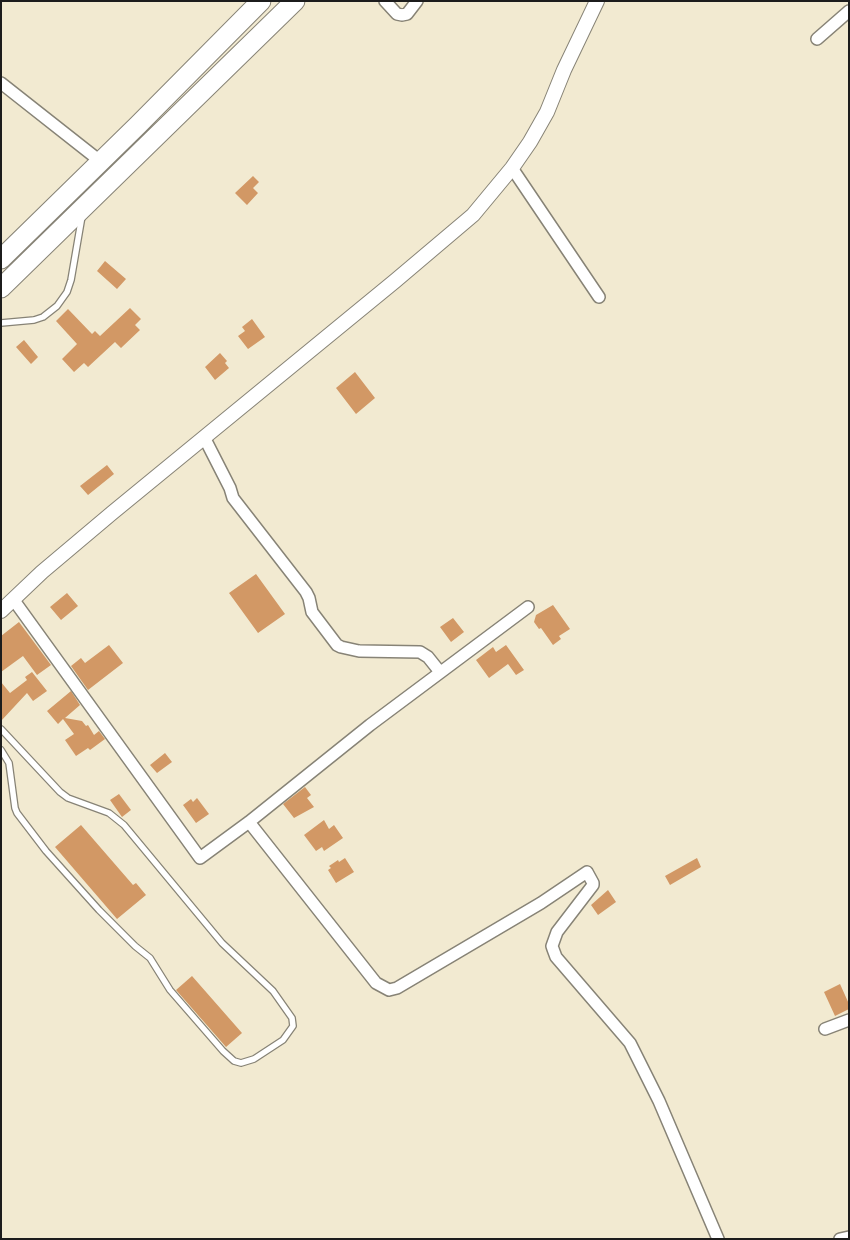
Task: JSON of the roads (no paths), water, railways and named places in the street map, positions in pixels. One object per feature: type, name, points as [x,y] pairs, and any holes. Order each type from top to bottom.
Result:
[{"type":"highway","points":[[1,259],[261,1]]},
{"type":"highway","points":[[1,288],[295,1]]},
{"type":"street","points":[[385,1],[397,14],[402,15],[407,14],[417,1]]},
{"type":"street","points":[[1,611],[112,513],[445,240],[484,202],[512,168],[547,112],[564,70],[597,1]]},
{"type":"street","points":[[817,39],[849,10]]},
{"type":"street","points":[[1,83],[100,161]]},
{"type":"street","points":[[512,168],[598,297]]},
{"type":"street","points":[[204,437],[230,488],[233,498],[306,592],[312,612],[333,641],[341,647],[359,651],[420,652],[428,657],[440,672]]},
{"type":"street","points":[[13,599],[198,858],[249,822],[370,724],[528,607]]},
{"type":"street","points":[[249,822],[376,982],[389,990],[397,988],[541,903],[587,872],[593,885],[557,932],[552,946],[553,950],[558,960],[630,1042],[659,1101],[718,1239]]},
{"type":"street","points":[[825,1030],[849,1020]]},
{"type":"street","points":[[840,1239],[849,1237]]},
{"type":"lane","points":[[1,323],[34,320],[43,317],[57,306],[67,292],[71,280],[83,208]]},
{"type":"lane","points":[[1,728],[60,792],[68,798],[109,813],[124,825],[222,943],[273,991],[292,1018],[293,1026],[283,1040],[254,1059],[241,1063],[234,1061],[222,1051],[170,990],[150,958],[98,910],[46,851],[17,813],[9,763],[1,750]]}]
